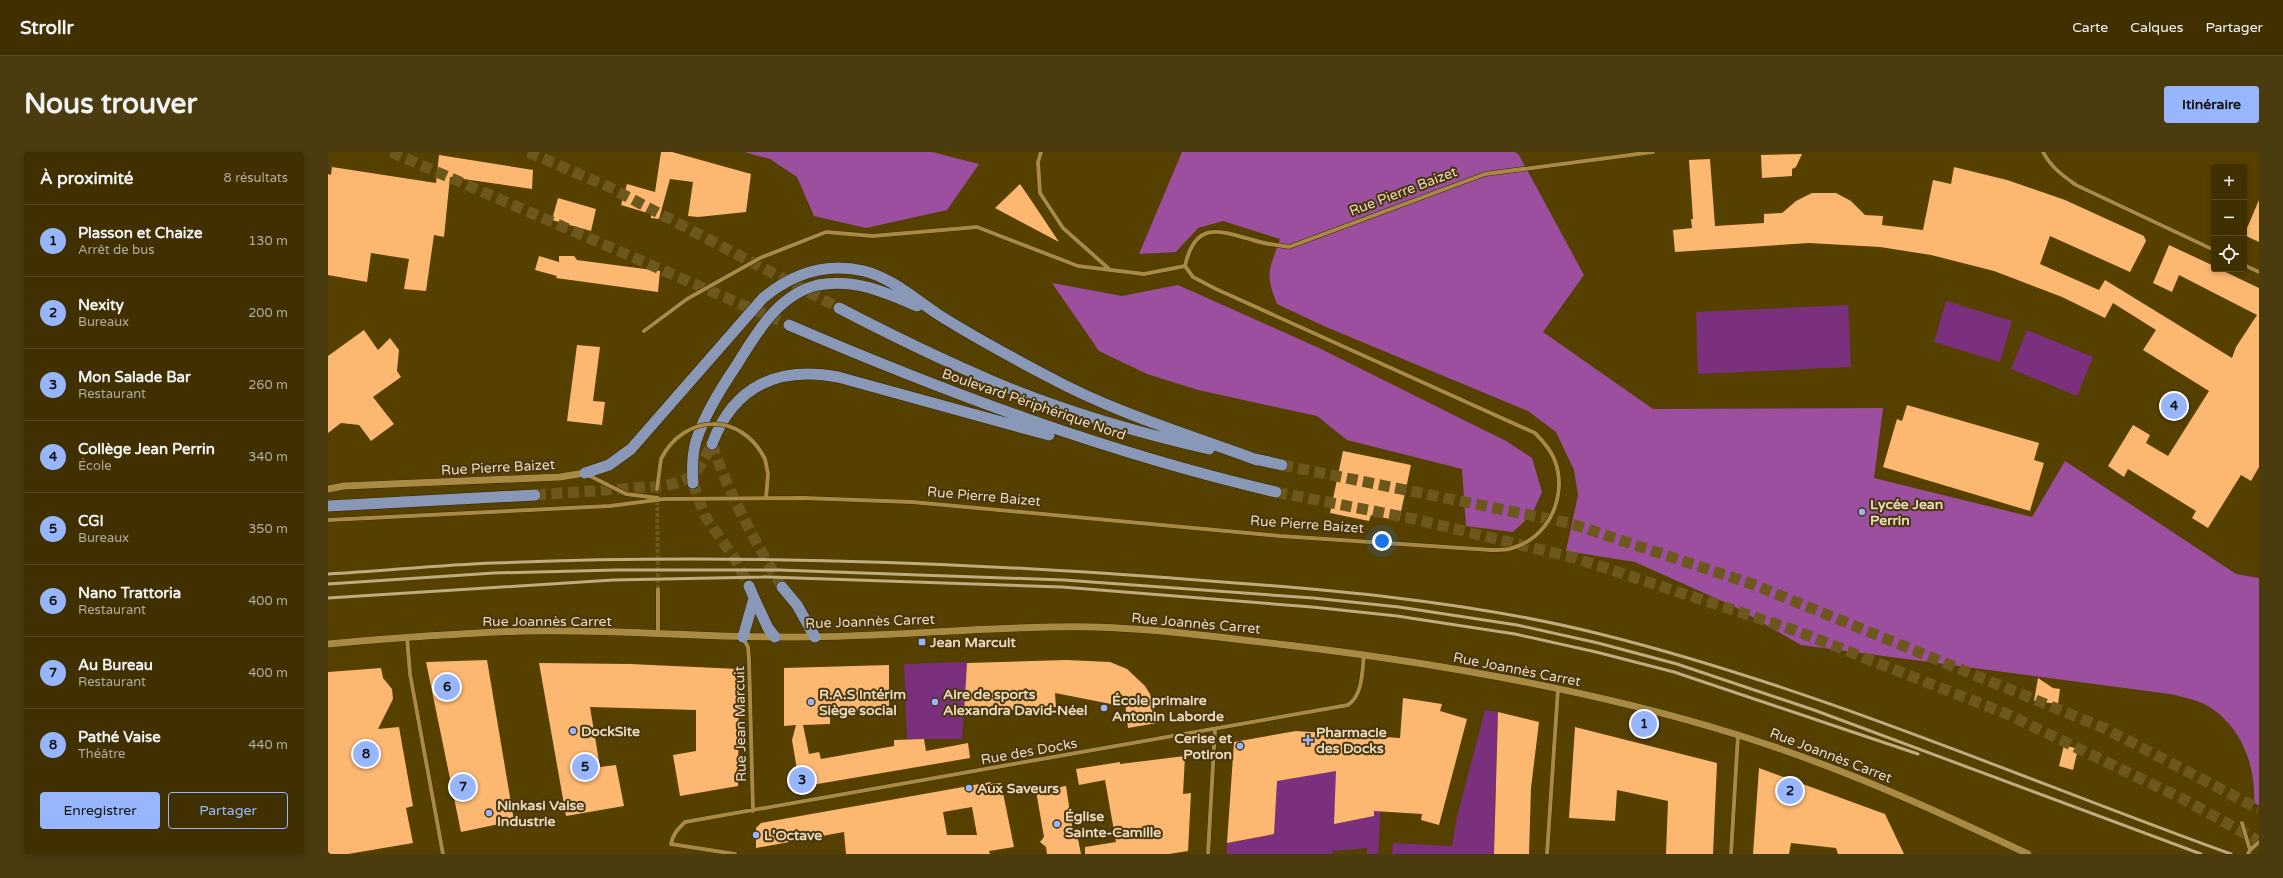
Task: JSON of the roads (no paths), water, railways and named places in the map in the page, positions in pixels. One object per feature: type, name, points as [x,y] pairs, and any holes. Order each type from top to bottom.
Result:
[{"type":"highway","points":[[585,473],[609,465],[637,443],[763,298],[782,284],[798,276],[830,268],[864,271],[894,284],[940,316],[1036,370],[1090,397],[1133,415],[1257,460]]},
{"type":"highway","points":[[693,483],[693,453],[696,442],[716,396],[763,324],[792,297],[818,286],[849,283],[884,292],[940,316]]},
{"type":"highway","name":"Boulevard Périphérique Nord","points":[[839,308],[948,362],[1027,395],[1150,435],[1282,465]]},
{"type":"highway","name":"Boulevard Périphérique Nord","points":[[789,325],[875,362],[996,408],[1156,461],[1214,478],[1276,492]]},
{"type":"highway","points":[[712,444],[726,414],[746,396],[764,383],[778,377],[805,373],[838,377],[1100,448],[1156,461]]},
{"type":"highway","points":[[328,506],[535,495]]},
{"type":"highway","points":[[749,586],[768,628],[775,637]]},
{"type":"highway","points":[[782,587],[797,605],[815,637]]},
{"type":"highway","points":[[743,637],[754,598]]},
{"type":"street","points":[[1041,152],[1038,162],[1040,193],[1063,228],[1108,269]]},
{"type":"street","name":"Rue Pierre Baizet","points":[[328,520],[610,506],[664,499],[766,498],[912,502],[1280,536],[1490,550],[1509,549],[1527,541],[1542,530],[1552,515],[1558,498],[1559,478],[1554,460],[1546,446],[1535,433],[1216,289],[1193,277],[1185,266],[1189,248],[1200,236],[1220,231],[1255,241],[1289,247],[1485,174],[1653,152]]},
{"type":"street","points":[[2043,152],[2049,163],[2059,174],[2076,185],[2211,249]]},
{"type":"street","points":[[644,331],[687,299],[760,258],[826,232],[873,236],[977,227],[1078,266],[1144,274],[1185,266]]},
{"type":"street","points":[[2247,266],[2259,272]]},
{"type":"street","points":[[657,489],[661,459],[669,446],[686,431],[699,426],[712,424],[726,425],[740,430],[756,444],[764,458],[768,474],[766,498]]},
{"type":"street","name":"Rue Pierre Baizet","points":[[328,489],[344,486],[560,477],[585,473],[626,494],[664,499]]},
{"type":"street","points":[[658,589],[658,635]]},
{"type":"street","name":"Rue Joannès Carret","points":[[328,644],[531,631],[743,637],[815,637],[1094,627],[1239,639],[1364,655],[1472,672],[1558,689],[1738,735],[1844,772],[1938,811],[2028,854]]},
{"type":"street","name":"Rue Jean Marcuit","points":[[743,637],[748,647],[749,660],[753,811]]},
{"type":"street","points":[[407,638],[410,674],[443,854]]},
{"type":"street","name":"Rue des Docks","points":[[735,854],[671,844],[674,832],[685,822],[1348,705],[1354,701],[1359,689],[1364,655]]},
{"type":"street","points":[[1547,854],[1558,689]]},
{"type":"street","points":[[1208,854],[1215,729]]},
{"type":"street","points":[[1731,854],[1738,735]]},
{"type":"street","points":[[2242,822],[2249,852]]},
{"type":"street","points":[[2249,852],[2259,842]]},
{"type":"tunnel","points":[[391,152],[789,325]]},
{"type":"tunnel","points":[[528,152],[609,187],[839,308]]},
{"type":"tunnel","points":[[712,444],[734,500],[782,587]]},
{"type":"tunnel","points":[[535,495],[674,484],[689,477],[699,468],[712,444]]},
{"type":"tunnel","points":[[1282,465],[1569,523],[1752,584],[2104,728],[2259,809]]},
{"type":"tunnel","points":[[693,483],[705,516],[735,559],[749,586]]},
{"type":"tunnel","points":[[657,489],[658,589]]},
{"type":"tunnel","points":[[1276,492],[1414,519],[1575,558],[1794,630],[2007,714],[2187,801],[2259,841]]},
{"type":"railway","points":[[328,574],[473,564],[577,560],[743,559],[909,563],[1075,571],[1158,577],[1327,590],[1438,603],[1549,622],[1604,635],[1763,681],[1842,708],[2231,854]]},
{"type":"railway","points":[[328,584],[494,573],[616,570],[779,570],[1064,580],[1313,598],[1399,607],[1517,625],[1598,643],[1677,664],[1814,710],[2201,854]]},
{"type":"railway","points":[[328,598],[613,580],[768,577],[1062,587],[1312,607],[1397,616],[1515,634],[1596,652],[1674,672],[1918,754]]},
{"type":"place","name":"Collège Jean Perrin","points":[[2174,406]]},
{"type":"place","name":"Lycée Jean Perrin","points":[[1862,512]]},
{"type":"place","name":"Jean Marcuit","points":[[922,642]]},
{"type":"place","name":"Nano Trattoria","points":[[447,687]]},
{"type":"place","name":"R.A.S Intérim Siège social","points":[[811,702]]},
{"type":"place","name":"Aire de sports Alexandra David-Néel","points":[[935,702]]},
{"type":"place","name":"École primaire Antonin Laborde","points":[[1104,708]]},
{"type":"place","name":"Plasson et Chaize","points":[[1644,724]]},
{"type":"place","name":"DockSite","points":[[573,731]]},
{"type":"place","name":"Pharmacie des Docks","points":[[1308,740]]},
{"type":"place","name":"Cerise et Potiron","points":[[1240,746]]},
{"type":"place","name":"Pathé Vaise","points":[[366,754]]},
{"type":"place","name":"CGI","points":[[585,767]]},
{"type":"place","name":"Mon Salade Bar","points":[[802,780]]},
{"type":"place","name":"Au Bureau","points":[[463,787]]},
{"type":"place","name":"Aux Saveurs","points":[[969,788]]},
{"type":"place","name":"Nexity","points":[[1790,791]]},
{"type":"place","name":"Ninkasi Vaise Industrie","points":[[489,813]]},
{"type":"place","name":"Église Sainte-Camille","points":[[1057,824]]},
{"type":"place","name":"L’Octave","points":[[756,835]]}]
